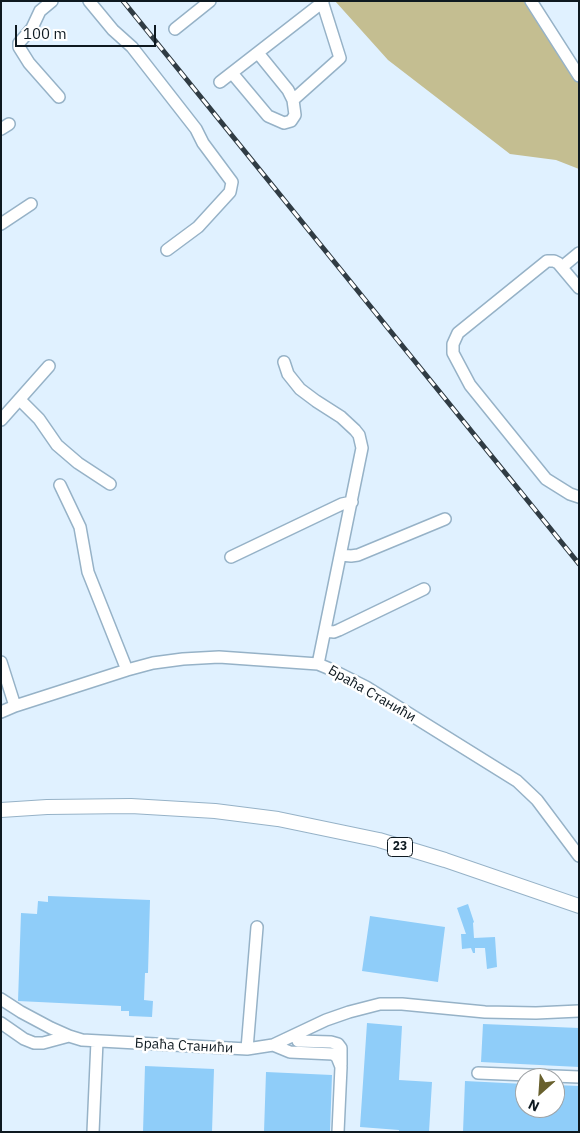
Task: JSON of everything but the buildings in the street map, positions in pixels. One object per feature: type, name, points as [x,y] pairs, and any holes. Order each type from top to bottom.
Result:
[{"type":"main road","name":"23","points":[[1,810],[115,806],[215,811],[286,820],[379,840],[445,860],[579,906]]},
{"type":"street","points":[[52,1],[40,11],[32,28],[19,43],[19,47],[29,63],[58,97]]},
{"type":"street","points":[[89,1],[112,30],[132,48],[196,129],[203,143],[232,182],[230,192],[198,227],[167,250]]},
{"type":"street","points":[[175,29],[210,1]]},
{"type":"street","points":[[530,1],[579,76]]},
{"type":"street","points":[[220,82],[322,2],[340,58],[293,100]]},
{"type":"street","points":[[232,73],[268,116],[277,122],[291,121],[295,115],[293,100],[288,90],[258,53]]},
{"type":"street","points":[[1,224],[31,204]]},
{"type":"street","points":[[562,267],[579,253]]},
{"type":"street","points":[[579,288],[562,267],[554,261],[547,261],[458,333],[453,344],[453,353],[470,385],[546,479],[570,494],[579,497]]},
{"type":"street","points":[[284,362],[288,374],[300,389],[316,402],[340,416],[359,435],[361,441],[362,454],[318,664]]},
{"type":"street","points":[[1,420],[49,366]]},
{"type":"street","points":[[20,400],[39,419],[57,445],[78,463],[110,484]]},
{"type":"street","points":[[60,486],[80,527],[88,572],[127,670]]},
{"type":"street","points":[[231,557],[346,503],[352,502]]},
{"type":"street","points":[[341,555],[358,555],[445,519]]},
{"type":"street","points":[[325,631],[334,632],[339,630],[424,588]]},
{"type":"street","name":"Браћа Станићи","points":[[1,712],[127,670],[173,660],[219,657],[318,664],[342,674],[366,688],[517,781],[537,800],[579,856]]},
{"type":"street","points":[[1,662],[15,706]]},
{"type":"street","points":[[247,1049],[256,927]]},
{"type":"street","name":"Браћа Станићи","points":[[1,999],[21,1012],[68,1036],[82,1040],[247,1049],[273,1045],[326,1020],[380,1004],[402,1004],[485,1012],[536,1013],[579,1011]]},
{"type":"street","points":[[1,1023],[24,1039],[34,1043],[44,1043],[68,1036]]},
{"type":"street","points":[[93,1132],[97,1041]]},
{"type":"street","points":[[298,1041],[331,1042],[338,1044],[341,1048],[338,1132]]},
{"type":"street","points":[[273,1045],[290,1052],[333,1054],[337,1057],[341,1067]]},
{"type":"street","points":[[478,1073],[579,1077]]},
{"type":"shaded area","points":[[335,1],[533,1],[579,69],[579,169],[556,160],[510,154],[388,60]]},
{"type":"railway","points":[[123,1],[579,564]]}]
